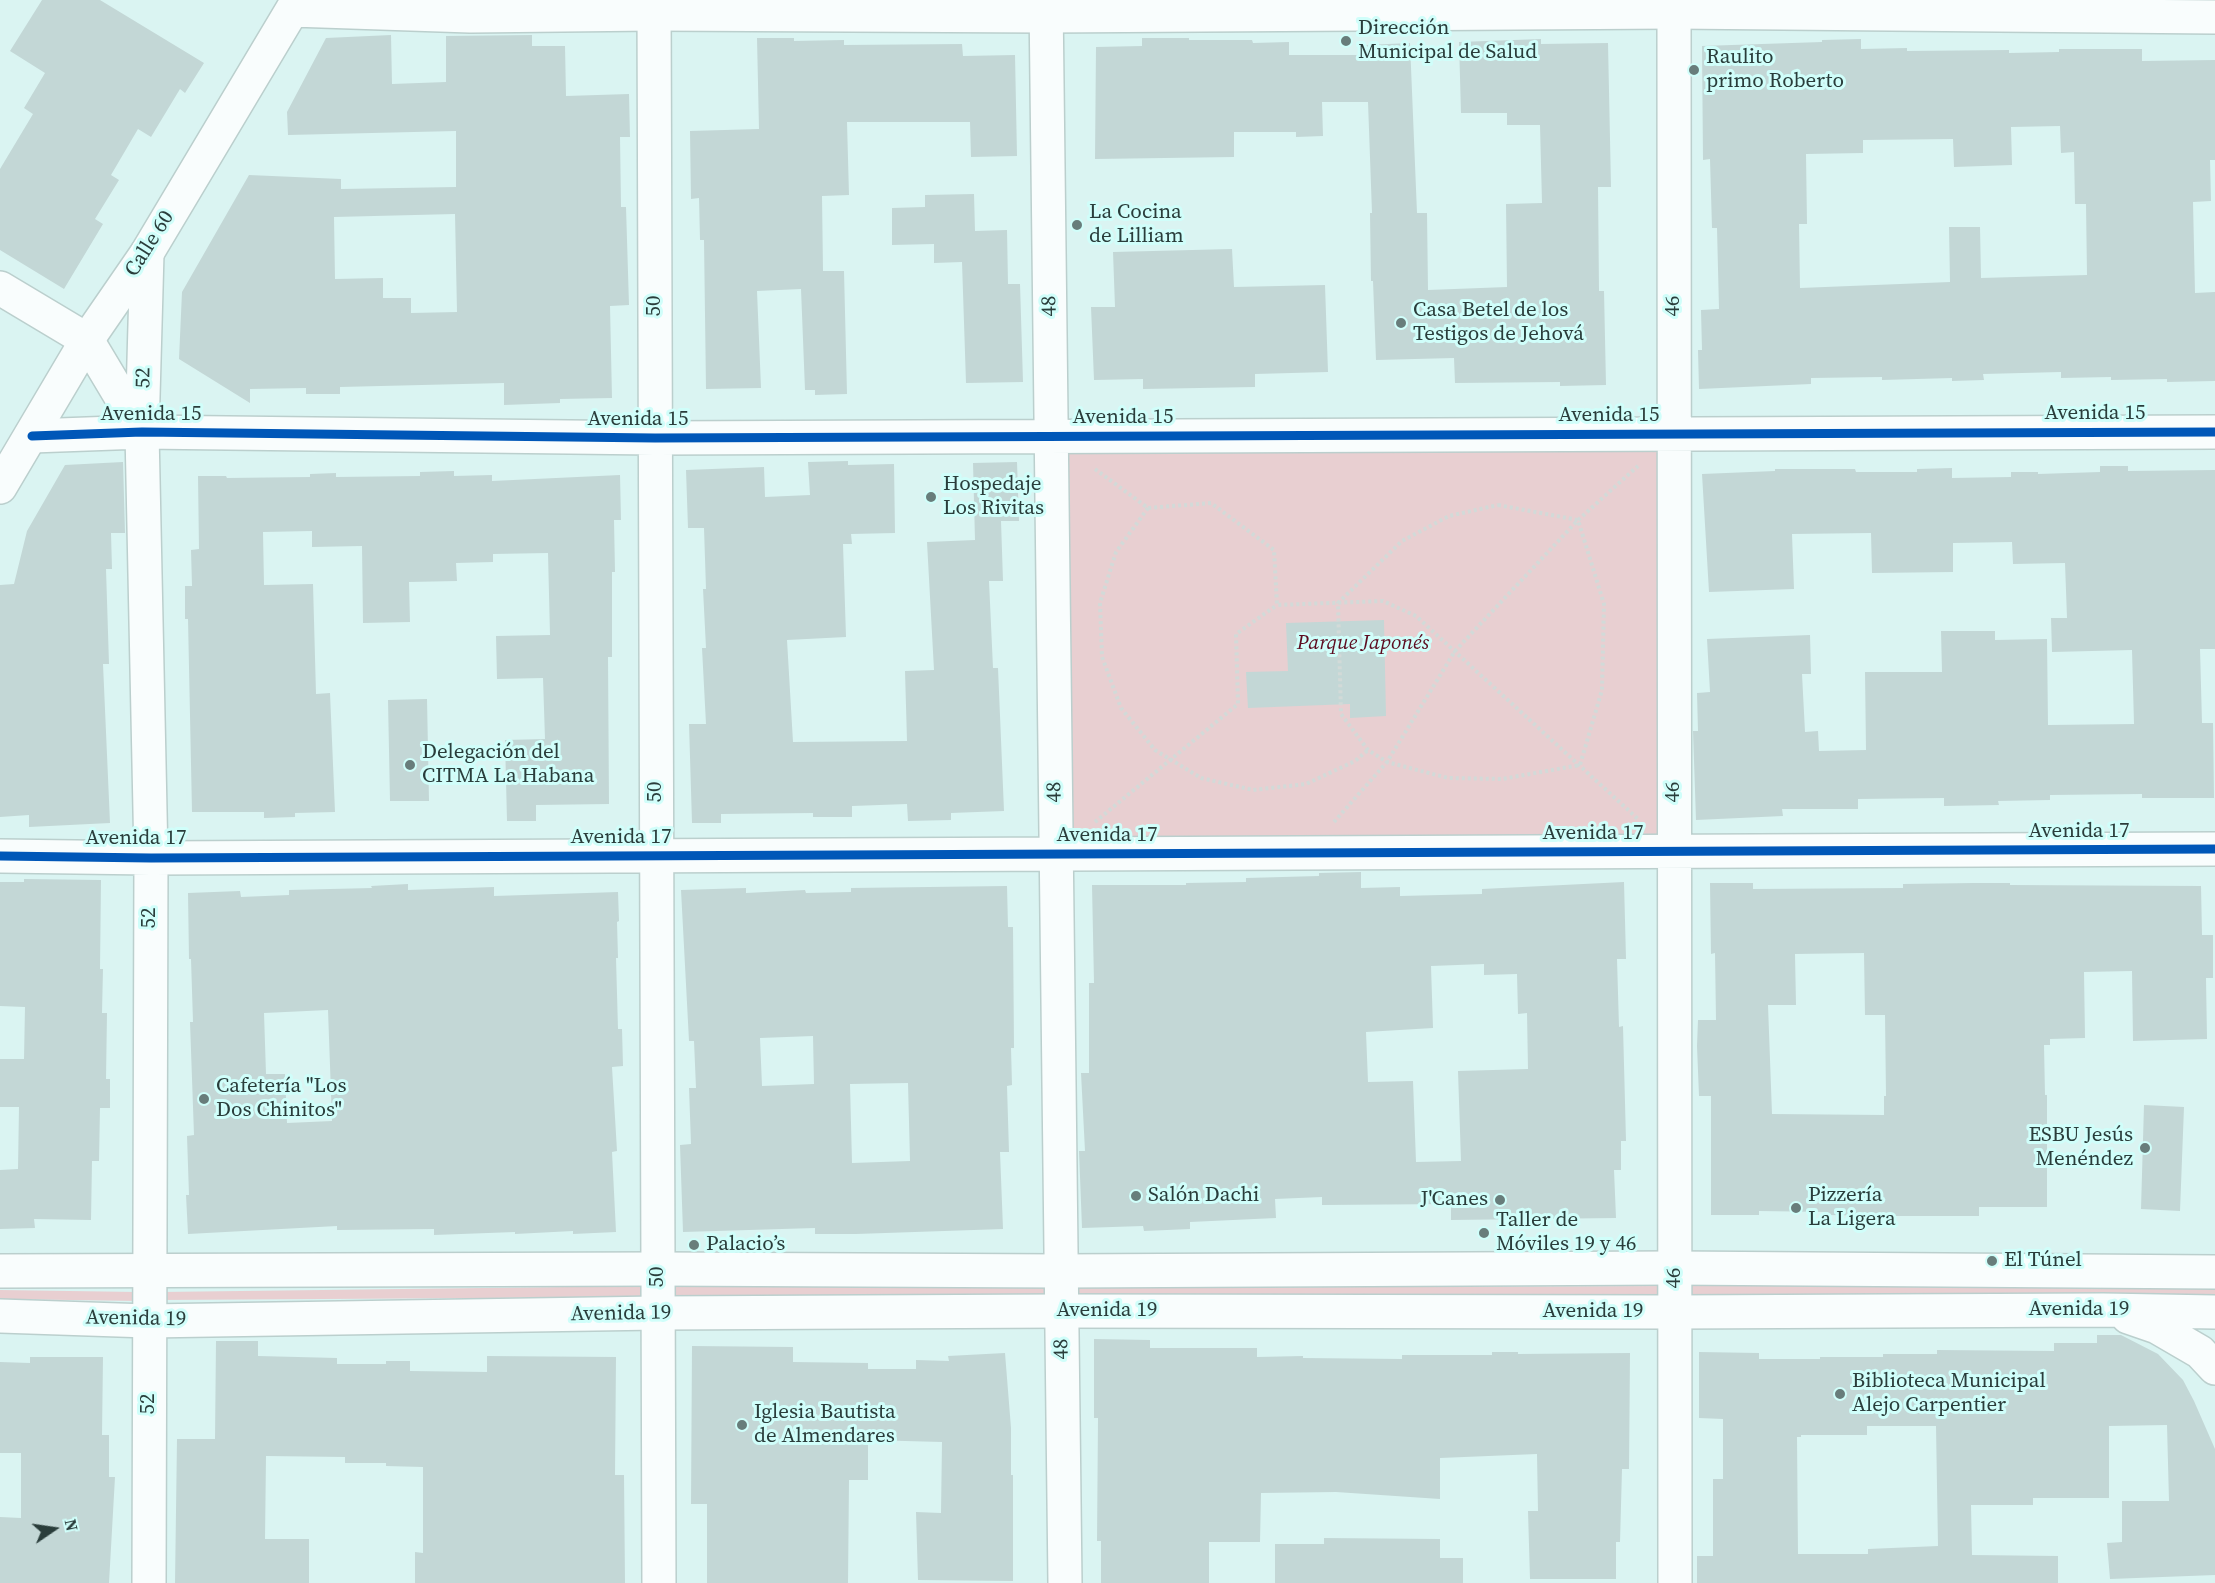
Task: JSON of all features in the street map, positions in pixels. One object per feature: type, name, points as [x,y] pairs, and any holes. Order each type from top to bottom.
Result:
[{"type":"street","points":[[442,0],[471,16]]},
{"type":"street","points":[[295,5],[471,16],[654,7],[1674,6],[2215,17]]},
{"type":"street","name":"Calle 60","points":[[0,487],[87,340],[147,253],[295,5]]},
{"type":"street","name":"46","points":[[1674,6],[1675,1583]]},
{"type":"street","name":"50","points":[[654,7],[659,1583]]},
{"type":"street","name":"48","points":[[1046,8],[1065,1583]]},
{"type":"street","name":"52","points":[[147,253],[142,432],[150,858],[149,1583]]},
{"type":"street","name":"Avenida 15","points":[[0,288],[87,340],[142,432]]},
{"type":"street","name":"Avenida 15","points":[[32,436],[142,432],[655,438],[2215,432]]},
{"type":"street","name":"Avenida 17","points":[[0,856],[150,858],[2215,849]]},
{"type":"street","name":"Avenida 19","points":[[0,1271],[658,1269],[1061,1271],[1674,1268],[2215,1272]]},
{"type":"street","points":[[2103,1310],[2157,1327],[2200,1352],[2215,1368]]},
{"type":"street","name":"Avenida 19","points":[[0,1316],[148,1321],[1061,1311],[2103,1310],[2215,1312]]},
{"type":"path","points":[[1090,465],[1148,508],[1211,503],[1274,550],[1276,605]]},
{"type":"path","points":[[1307,853],[1387,762],[1455,651],[1578,520],[1639,465]]},
{"type":"path","points":[[1578,520],[1498,505],[1449,516],[1402,541],[1338,603],[1341,714],[1368,750],[1387,762],[1448,778],[1502,779],[1580,765]]},
{"type":"path","points":[[1148,508],[1116,552],[1100,603],[1102,657],[1121,708],[1155,750],[1201,778],[1253,790],[1306,784],[1355,761],[1368,750]]},
{"type":"path","points":[[1578,520],[1604,604],[1602,690],[1580,765]]},
{"type":"path","points":[[1056,854],[1238,704],[1236,634],[1276,605],[1383,601],[1416,616],[1640,820]]},
{"type":"green space","name":"Parque Japonés","points":[[1674,434],[1674,852],[1056,854],[1052,437]]},
{"type":"green space","points":[[1686,1285],[2215,1288],[2215,1295],[2022,1293],[1686,1295]]},
{"type":"green space","points":[[646,1286],[646,1297],[161,1300],[160,1292]]},
{"type":"green space","points":[[669,1286],[1049,1288],[1050,1295],[669,1297]]},
{"type":"green space","points":[[1663,1286],[1663,1295],[1073,1294],[1072,1288]]},
{"type":"green space","points":[[0,1290],[138,1292],[138,1301],[0,1299]]},
{"type":"building","points":[[42,0],[100,0],[204,63],[185,93],[180,89],[151,137],[138,129],[111,175],[119,180],[95,219],[103,224],[64,289],[0,250],[0,169],[33,114],[24,108],[45,73],[10,51]]},
{"type":"building","points":[[391,35],[392,84],[446,82],[446,36],[532,35],[532,46],[565,46],[566,96],[629,94],[630,137],[620,137],[621,207],[626,207],[629,305],[610,306],[612,398],[560,399],[560,403],[504,405],[504,383],[340,387],[340,394],[306,394],[306,388],[250,389],[250,403],[179,359],[182,292],[249,175],[341,179],[341,189],[456,187],[456,131],[288,135],[287,112],[326,38]],"holes":[[[455,214],[457,312],[411,313],[411,298],[383,298],[383,278],[335,279],[334,217]]]},
{"type":"building","points":[[757,38],[794,38],[794,41],[844,40],[844,45],[962,44],[963,56],[1015,55],[1017,156],[971,157],[970,122],[847,122],[849,195],[822,196],[823,271],[844,271],[847,394],[815,395],[815,390],[805,390],[801,289],[757,291],[761,388],[706,389],[704,240],[700,240],[699,198],[691,199],[690,131],[759,129]]},
{"type":"building","points":[[1142,38],[1252,40],[1253,43],[1289,42],[1289,55],[1366,55],[1366,45],[1410,43],[1417,213],[1427,213],[1428,290],[1507,287],[1506,204],[1542,203],[1540,125],[1507,125],[1507,113],[1461,113],[1459,42],[1541,39],[1541,44],[1608,43],[1611,187],[1598,187],[1599,291],[1604,291],[1606,385],[1560,386],[1560,382],[1455,383],[1454,358],[1376,360],[1373,281],[1371,281],[1370,213],[1372,213],[1368,102],[1322,102],[1323,136],[1296,137],[1296,132],[1234,132],[1234,157],[1095,159],[1096,47],[1142,46]]},
{"type":"building","points":[[1861,39],[1861,49],[1907,48],[1907,51],[2009,50],[2009,53],[2059,52],[2059,49],[2142,49],[2142,61],[2215,60],[2215,160],[2210,160],[2211,201],[2193,202],[2195,293],[2215,292],[2215,381],[2111,380],[2111,377],[2061,378],[2061,372],[1983,374],[1984,380],[1952,381],[1952,378],[1882,380],[1882,377],[1811,378],[1811,384],[1699,389],[1698,350],[1702,350],[1701,310],[1719,309],[1717,228],[1712,228],[1710,159],[1703,160],[1702,46],[1822,42],[1822,40]],"holes":[[[2060,126],[2061,153],[2074,152],[2075,204],[2086,204],[2087,275],[1981,278],[1980,227],[1949,227],[1950,282],[1800,288],[1799,224],[1807,224],[1806,154],[1863,153],[1863,140],[1953,139],[1954,167],[2012,165],[2011,127]]]},
{"type":"building","points":[[974,194],[975,231],[1007,230],[1008,284],[1020,284],[1023,382],[966,383],[962,262],[934,263],[934,244],[892,245],[892,208],[925,207],[925,195]]},
{"type":"building","points":[[1232,249],[1234,287],[1325,285],[1328,372],[1255,374],[1255,387],[1143,389],[1143,379],[1094,380],[1091,307],[1115,307],[1113,252]]},
{"type":"building","points":[[848,461],[848,465],[894,464],[895,533],[851,534],[852,544],[843,544],[846,637],[787,640],[793,742],[907,741],[905,671],[934,670],[927,542],[975,540],[973,463],[1017,462],[1019,521],[1001,521],[1003,581],[989,581],[993,668],[998,668],[1004,811],[951,813],[951,820],[908,821],[907,804],[852,806],[852,817],[813,817],[813,813],[721,814],[721,823],[692,823],[689,724],[706,724],[702,648],[706,648],[703,589],[706,589],[704,528],[688,528],[686,470],[764,467],[765,497],[810,495],[808,462]]},
{"type":"building","points":[[123,462],[125,533],[111,533],[112,569],[106,569],[109,664],[103,664],[110,823],[29,827],[29,815],[0,817],[0,585],[14,584],[27,531],[65,465]]},
{"type":"building","points":[[2100,466],[2128,466],[2128,471],[2215,470],[2215,649],[2200,649],[2202,723],[2213,723],[2214,798],[2142,798],[2142,794],[2050,795],[2050,800],[1998,801],[1999,805],[1944,806],[1944,798],[1858,799],[1858,809],[1782,809],[1783,816],[1696,820],[1693,731],[1698,731],[1697,693],[1710,692],[1707,639],[1810,635],[1811,674],[1802,674],[1805,732],[1818,731],[1819,751],[1866,750],[1865,672],[1942,672],[1941,631],[1995,631],[1995,640],[2047,639],[2048,725],[2134,724],[2132,650],[2052,652],[2051,618],[2067,618],[2065,563],[2013,564],[2012,542],[1953,543],[1953,572],[1872,573],[1871,533],[1792,534],[1794,589],[1709,592],[1702,474],[1775,471],[1775,469],[1917,472],[1917,469],[1952,468],[1952,478],[2011,477],[2011,472],[2038,472],[2038,474],[2100,472]]},
{"type":"building","points":[[454,471],[454,476],[492,475],[492,481],[620,475],[621,520],[614,520],[612,657],[608,657],[609,804],[536,805],[536,821],[507,821],[505,740],[545,739],[543,678],[497,679],[496,636],[550,635],[548,553],[493,554],[493,562],[456,563],[457,581],[409,582],[410,622],[363,623],[362,546],[312,547],[312,531],[263,532],[264,585],[313,584],[316,694],[330,693],[335,812],[295,813],[295,817],[264,818],[264,812],[192,812],[188,619],[185,619],[185,586],[192,586],[191,550],[199,549],[198,476],[310,477],[310,474],[336,473],[336,477],[420,476],[420,472]]},
{"type":"building","points":[[1384,620],[1386,716],[1350,718],[1350,704],[1248,708],[1246,672],[1288,671],[1286,623]]},
{"type":"building","points":[[427,699],[429,801],[390,801],[388,700]]},
{"type":"building","points":[[1361,872],[1361,888],[1400,887],[1400,896],[1482,894],[1482,889],[1624,882],[1626,959],[1617,959],[1619,1027],[1623,1026],[1626,1141],[1621,1141],[1621,1170],[1614,1170],[1616,1218],[1451,1220],[1451,1204],[1322,1205],[1322,1197],[1275,1199],[1276,1218],[1190,1222],[1190,1229],[1144,1231],[1143,1226],[1082,1228],[1079,1151],[1085,1151],[1081,1073],[1089,1073],[1089,983],[1094,983],[1092,885],[1186,885],[1186,883],[1246,882],[1246,878],[1319,876],[1319,873]],"holes":[[[1484,964],[1484,975],[1517,974],[1518,1014],[1527,1013],[1528,1069],[1458,1071],[1461,1161],[1416,1162],[1413,1081],[1368,1082],[1366,1032],[1433,1028],[1431,966]]]},
{"type":"building","points":[[24,879],[101,880],[100,969],[103,969],[102,1013],[107,1013],[106,1079],[110,1079],[110,1108],[100,1108],[99,1161],[92,1161],[91,1220],[34,1219],[35,1228],[0,1229],[0,1170],[18,1169],[19,1107],[0,1107],[0,1059],[24,1059],[25,1007],[0,1006],[0,882],[24,882]]},
{"type":"building","points":[[1710,883],[1753,883],[1753,889],[1903,888],[1903,884],[1974,883],[2201,886],[2202,935],[2213,935],[2213,978],[2206,978],[2207,1039],[2133,1041],[2132,971],[2084,972],[2085,1038],[2050,1039],[2050,1045],[2044,1045],[2045,1095],[2047,1095],[2047,1207],[1979,1207],[1979,1216],[1828,1215],[1828,1212],[1759,1211],[1759,1215],[1711,1215],[1711,1096],[1699,1096],[1697,1046],[1698,1020],[1716,1020],[1715,953],[1711,954]],"holes":[[[1864,953],[1865,1015],[1885,1015],[1886,1096],[1884,1096],[1884,1115],[1772,1114],[1768,1005],[1796,1005],[1795,954]]]},
{"type":"building","points":[[408,884],[408,890],[494,887],[494,896],[618,892],[618,958],[616,958],[618,1029],[622,1029],[623,1066],[612,1067],[617,1151],[612,1152],[616,1232],[434,1235],[434,1229],[337,1230],[337,1226],[188,1234],[187,1136],[194,1135],[190,1022],[193,1022],[188,893],[240,891],[241,897],[289,895],[289,890],[372,888],[371,886]],"holes":[[[328,1010],[332,1121],[287,1123],[285,1074],[266,1074],[264,1013]]]},
{"type":"building","points":[[1007,886],[1008,927],[1013,927],[1014,1048],[1011,1048],[1012,1085],[1007,1086],[1009,1152],[1000,1152],[1003,1229],[856,1234],[815,1234],[815,1228],[683,1232],[680,1145],[691,1144],[689,1088],[696,1088],[694,1041],[689,1041],[681,890],[746,888],[746,893],[805,890],[806,893],[851,892],[851,888]],"holes":[[[813,1036],[814,1084],[762,1086],[760,1038]],[[908,1083],[910,1161],[852,1163],[850,1084]]]},
{"type":"building","points":[[2144,1105],[2184,1107],[2180,1211],[2141,1209]]},
{"type":"building","points":[[2097,1335],[2121,1335],[2158,1354],[2183,1380],[2194,1401],[2215,1449],[2215,1575],[2110,1579],[2107,1543],[2122,1542],[2122,1501],[2169,1501],[2167,1425],[2109,1426],[2109,1498],[2033,1498],[2033,1505],[1971,1505],[1972,1555],[2058,1556],[2058,1583],[1697,1583],[1697,1556],[1713,1556],[1713,1479],[1723,1479],[1723,1419],[1699,1418],[1699,1352],[1759,1353],[1759,1359],[1820,1359],[1820,1357],[1883,1357],[1883,1354],[1937,1354],[1937,1350],[2054,1351],[2054,1343],[2097,1343]],"holes":[[[1867,1426],[1936,1426],[1938,1546],[1868,1549],[1868,1554],[1798,1554],[1797,1437],[1801,1435],[1867,1435]]]},
{"type":"building","points":[[1094,1339],[1150,1340],[1150,1348],[1257,1348],[1257,1357],[1402,1359],[1402,1355],[1492,1355],[1492,1352],[1518,1352],[1518,1354],[1630,1353],[1629,1469],[1622,1469],[1620,1542],[1616,1542],[1616,1579],[1530,1579],[1528,1511],[1538,1511],[1537,1454],[1440,1458],[1440,1499],[1336,1492],[1261,1493],[1260,1542],[1209,1542],[1209,1583],[1101,1583],[1101,1541],[1097,1541],[1098,1418],[1094,1418]]},
{"type":"building","points":[[216,1341],[258,1341],[258,1356],[337,1358],[337,1364],[386,1364],[386,1361],[410,1361],[410,1371],[487,1372],[487,1356],[616,1357],[615,1475],[624,1475],[625,1583],[415,1583],[415,1552],[423,1553],[423,1467],[386,1466],[386,1463],[345,1463],[345,1457],[266,1456],[265,1539],[309,1539],[309,1583],[175,1583],[177,1439],[215,1439]]},
{"type":"building","points":[[692,1346],[793,1347],[793,1362],[868,1363],[868,1369],[916,1369],[916,1360],[949,1361],[948,1356],[1005,1353],[1011,1428],[1011,1475],[1013,1475],[1013,1581],[918,1580],[916,1512],[941,1513],[942,1442],[868,1440],[868,1480],[849,1480],[848,1583],[707,1583],[707,1504],[691,1504]]},
{"type":"building","points":[[30,1357],[103,1357],[102,1435],[109,1435],[109,1477],[115,1477],[109,1583],[0,1583],[0,1517],[21,1518],[21,1453],[0,1453],[0,1362],[30,1363]]},
{"type":"building","points":[[1324,1538],[1440,1539],[1440,1558],[1463,1558],[1463,1583],[1275,1583],[1275,1544],[1324,1544]]},
{"type":"cycle path","points":[[32,436],[142,432],[655,438],[2215,432]]},
{"type":"cycle path","points":[[0,856],[151,858],[2215,849]]},
{"type":"place","name":"Dirección Municipal de Salud","points":[[1346,41]]},
{"type":"place","name":"Raulito primo Roberto","points":[[1694,70]]},
{"type":"place","name":"La Cocina de Lilliam","points":[[1077,225]]},
{"type":"place","name":"Casa Betel de los Testigos de Jehová","points":[[1401,323]]},
{"type":"place","name":"Hospedaje Los Rivitas","points":[[931,497]]},
{"type":"place","name":"Delegación del CITMA La Habana","points":[[410,765]]},
{"type":"place","name":"Cafetería \"Los Dos Chinitos\"","points":[[204,1099]]},
{"type":"place","name":"ESBU Jesús Menéndez","points":[[2145,1148]]},
{"type":"place","name":"Salón Dachi","points":[[1136,1196]]},
{"type":"place","name":"J'Canes","points":[[1500,1200]]},
{"type":"place","name":"Pizzería La Ligera","points":[[1796,1208]]},
{"type":"place","name":"Taller de Móviles 19 y 46","points":[[1484,1233]]},
{"type":"place","name":"Palacio’s","points":[[694,1245]]},
{"type":"place","name":"El Túnel","points":[[1992,1261]]},
{"type":"place","name":"Biblioteca Municipal Alejo Carpentier","points":[[1840,1394]]},
{"type":"place","name":"Iglesia Bautista de Almendares","points":[[742,1425]]}]
